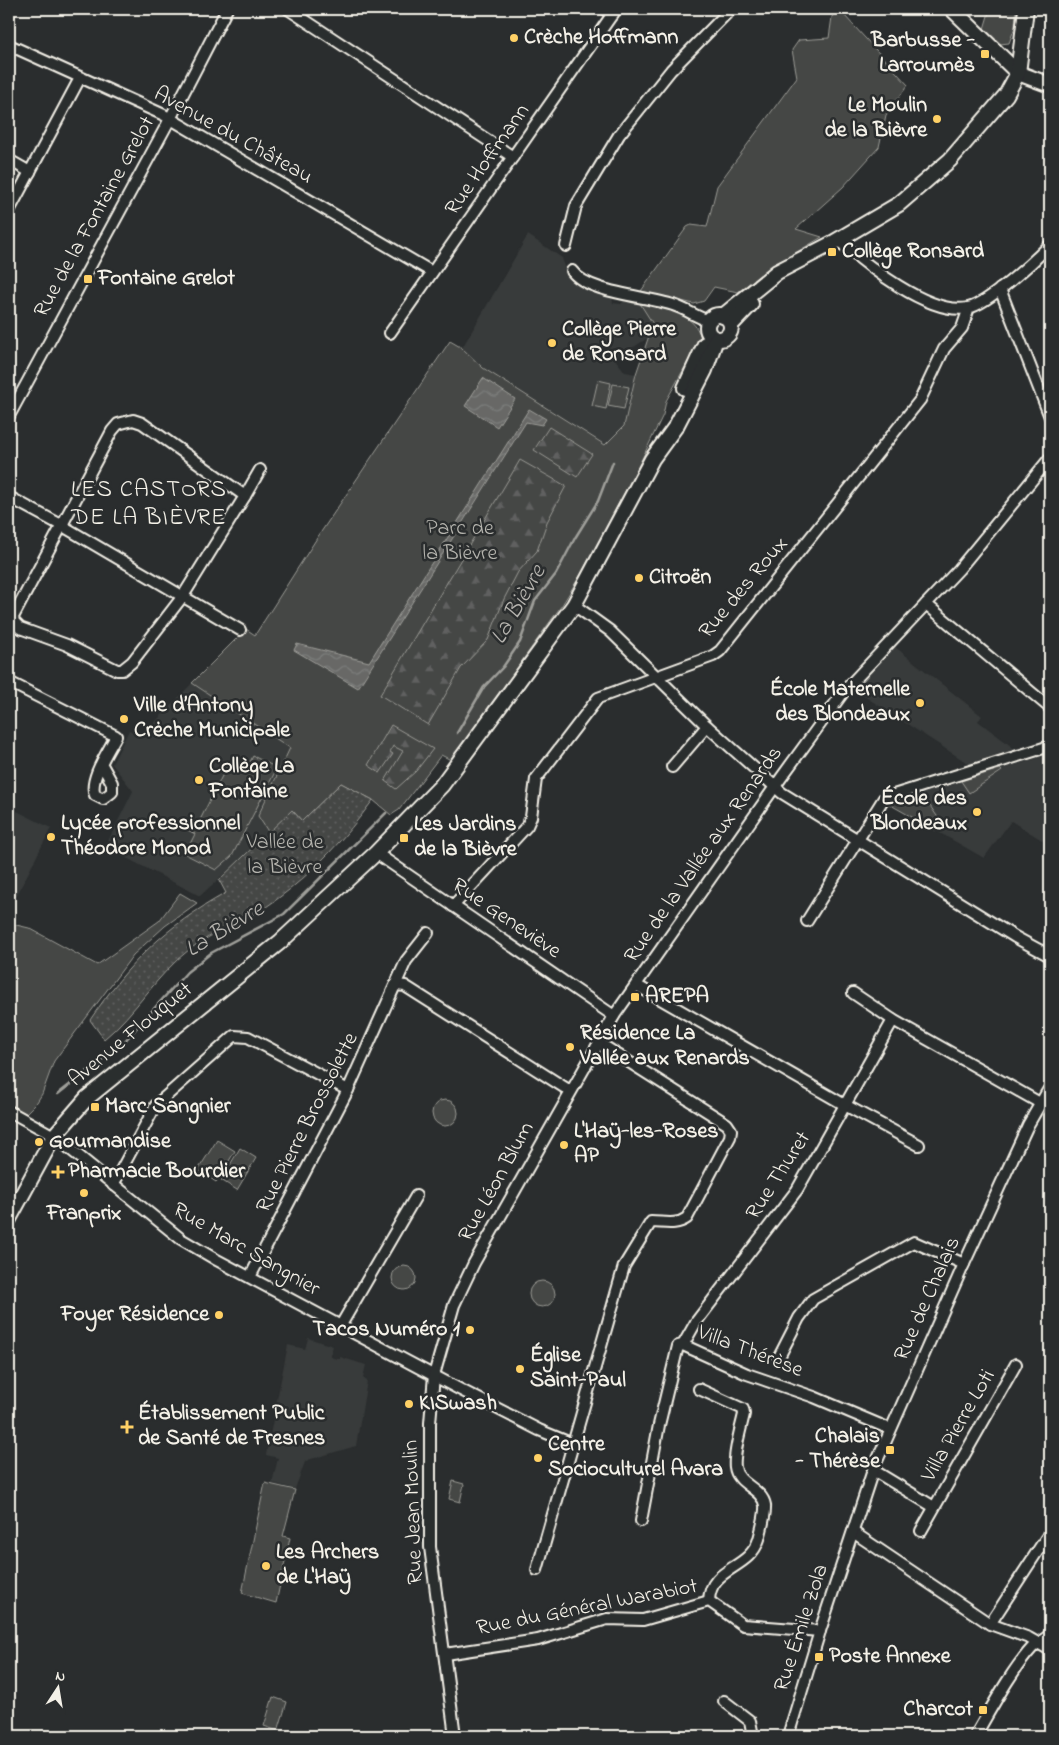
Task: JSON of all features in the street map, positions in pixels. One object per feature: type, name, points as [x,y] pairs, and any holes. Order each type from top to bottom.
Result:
[{"type":"main road","points":[[952,9],[1018,74],[1050,85]]},
{"type":"main road","points":[[1018,74],[1026,9]]},
{"type":"main road","points":[[994,51],[1016,50],[1023,41]]},
{"type":"main road","name":"Avenue Flouquet","points":[[727,320],[776,272],[880,216],[920,188],[979,128],[1009,90],[1018,74]]},
{"type":"main road","name":"Avenue Flouquet","points":[[9,1218],[54,1136],[74,1111],[93,1092],[280,942],[376,853],[447,779],[574,605],[652,459],[661,435],[690,379],[711,331],[714,316],[727,320]]},
{"type":"main road","name":"Avenue Flouquet","points":[[711,331],[726,337],[730,332],[727,320]]},
{"type":"street","name":"Rue de la Fontaine Grelot","points":[[9,416],[170,119],[227,9]]},
{"type":"street","points":[[288,9],[513,157]]},
{"type":"street","points":[[566,246],[576,206],[619,135],[671,70],[731,9]]},
{"type":"street","name":"Rue Hoffmann","points":[[390,333],[513,157],[611,10]]},
{"type":"street","name":"Avenue du Château","points":[[9,45],[170,119],[432,272]]},
{"type":"street","points":[[9,211],[80,78]]},
{"type":"street","points":[[9,160],[30,172]]},
{"type":"street","points":[[838,240],[865,264],[898,287],[929,301],[954,308],[969,308],[1000,290],[1050,245]]},
{"type":"street","points":[[572,271],[576,277],[593,286],[676,305],[711,331]]},
{"type":"street","points":[[1000,290],[1050,417]]},
{"type":"street","name":"Rue des Roux","points":[[453,906],[526,826],[531,816],[536,779],[595,701],[601,697],[713,656],[720,651],[920,400],[944,349],[962,328],[969,308]]},
{"type":"street","points":[[245,496],[142,423],[125,421],[118,424],[112,431],[14,612],[14,622],[20,628],[67,645],[112,669],[122,670],[132,662],[182,597],[245,496],[260,470]]},
{"type":"street","name":"Rue de la Vallée aux Renards","points":[[614,1016],[845,690],[959,569],[1050,458]]},
{"type":"street","points":[[9,497],[61,525],[240,630]]},
{"type":"street","points":[[926,604],[1050,708]]},
{"type":"street","points":[[574,605],[610,631],[707,726],[775,787],[857,840],[1015,937],[1050,956]]},
{"type":"street","points":[[9,682],[116,736],[102,765]]},
{"type":"street","points":[[672,766],[707,726]]},
{"type":"street","points":[[807,922],[884,798],[1050,746]]},
{"type":"street","name":"Rue Geneviève","points":[[376,853],[614,1016]]},
{"type":"street","name":"Rue Pierre Brossolette","points":[[250,1277],[348,1090],[406,962],[428,933]]},
{"type":"street","points":[[636,984],[844,1106],[919,1146]]},
{"type":"street","points":[[397,985],[405,986],[570,1091]]},
{"type":"street","points":[[853,992],[893,1020],[1040,1103]]},
{"type":"street","name":"Rue Léon Blum","points":[[434,1374],[454,1305],[474,1262],[614,1016]]},
{"type":"street","name":"Rue Thuret","points":[[683,1346],[696,1322],[797,1190],[893,1020]]},
{"type":"street","points":[[113,1185],[156,1105],[234,1036],[242,1035],[248,1037],[348,1090]]},
{"type":"street","points":[[537,1570],[594,1377],[624,1266],[651,1222],[681,1222],[687,1218],[730,1137],[731,1130],[727,1124],[599,1043]]},
{"type":"street","name":"Rue de Chalais","points":[[853,1532],[873,1470],[890,1429],[964,1264],[1040,1103],[1050,1087]]},
{"type":"street","name":"Rue Marc Sangnier","points":[[9,1111],[54,1136],[181,1239],[529,1425],[573,1444]]},
{"type":"street","points":[[341,1325],[416,1196]]},
{"type":"street","points":[[778,1359],[799,1318],[813,1299],[914,1242],[964,1264]]},
{"type":"street","name":"Villa Thérèse","points":[[641,1521],[661,1416],[678,1346],[683,1346],[747,1374],[814,1397],[890,1429]]},
{"type":"street","name":"Villa Pierre Loti","points":[[921,1531],[1016,1364]]},
{"type":"street","name":"Rue Jean Moulin","points":[[434,1374],[430,1423],[430,1547],[455,1736]]},
{"type":"street","points":[[699,1389],[743,1409],[744,1414],[734,1466],[737,1477],[760,1496],[765,1506],[759,1539],[754,1551],[744,1562],[722,1573],[710,1590],[709,1601]]},
{"type":"street","name":"Villa Pierre Loti","points":[[873,1470],[934,1507]]},
{"type":"street","points":[[853,1532],[990,1624],[1039,1643],[1050,1650]]},
{"type":"street","name":"Rue Émile Zola","points":[[788,1736],[853,1532]]},
{"type":"street","points":[[990,1624],[1050,1532]]},
{"type":"street","name":"Rue du Général Warabiot","points":[[445,1654],[538,1640],[607,1619],[643,1620],[709,1601],[743,1625],[820,1631]]},
{"type":"street","points":[[975,1736],[1002,1691],[1033,1647],[1050,1634]]},
{"type":"street","points":[[724,1701],[750,1721],[753,1736]]},
{"type":"shaded area","name":"Collège Pierre de Ronsard","points":[[528,235],[562,258],[569,278],[582,288],[612,296],[613,303],[621,304],[625,299],[639,302],[653,324],[648,338],[615,359],[625,372],[636,374],[624,426],[605,445],[483,368],[462,348]]},
{"type":"shaded area","name":"École Maternelle des Blondeaux","points":[[894,646],[982,716],[978,721],[1015,749],[969,764],[853,689]]},
{"type":"shaded area","name":"Collège La Fontaine","points":[[192,683],[291,748],[258,815],[269,833],[200,896],[105,847],[133,791],[112,764],[129,730],[142,736]]},
{"type":"shaded area","name":"École des Blondeaux","points":[[1050,754],[1050,845],[1011,821],[984,858],[889,804]]},
{"type":"shaded area","points":[[9,807],[51,828],[9,911]]},
{"type":"shaded area","points":[[308,1338],[333,1346],[330,1356],[333,1358],[340,1359],[340,1357],[366,1365],[363,1378],[367,1381],[356,1446],[305,1462],[295,1489],[272,1483],[278,1458],[266,1455],[288,1345],[305,1349]]},
{"type":"green space","points":[[836,9],[846,9],[844,15],[908,85],[886,115],[879,147],[843,187],[796,229],[822,237],[765,271],[738,292],[714,287],[704,301],[694,304],[641,291],[687,227],[691,225],[707,227],[717,186],[797,77],[792,50],[799,40],[829,38],[832,17]]},
{"type":"green space","points":[[990,9],[1016,9],[1015,27],[1009,43],[1000,44],[984,29]]},
{"type":"green space","name":"Parc de la Bièvre","points":[[639,302],[684,316],[697,329],[701,338],[666,401],[663,415],[638,467],[581,574],[562,605],[451,760],[441,755],[399,810],[391,815],[373,800],[341,783],[302,821],[292,810],[269,833],[258,816],[290,748],[192,683],[246,629],[255,635],[317,538],[450,341],[462,348],[483,368],[605,445],[624,426],[636,374],[653,324]]},
{"type":"green space","points":[[598,380],[611,383],[606,409],[592,406]]},
{"type":"green space","points":[[613,384],[629,387],[624,409],[608,406]]},
{"type":"green space","points":[[549,427],[592,454],[577,477],[534,450]]},
{"type":"green space","points":[[520,460],[566,486],[547,522],[537,551],[518,572],[504,599],[488,640],[461,668],[428,725],[380,695]]},
{"type":"green space","points":[[391,725],[433,749],[416,771],[396,789],[385,781],[403,751],[393,746],[390,752],[393,754],[380,773],[368,765]]},
{"type":"green space","points":[[253,756],[277,768],[232,856],[216,870],[185,854],[195,834],[186,829],[189,822],[197,826],[227,766],[244,774]]},
{"type":"green space","points":[[1000,769],[1002,771],[969,793],[961,781]]},
{"type":"green space","name":"Vallée de la Bièvre","points":[[341,783],[373,800],[328,854],[303,878],[266,907],[190,949],[167,970],[126,1018],[104,1039],[90,1020],[134,963],[166,933],[226,893],[219,880],[292,810],[302,821]]},
{"type":"green space","points":[[922,794],[943,825],[935,830],[889,804]]},
{"type":"green space","points":[[180,893],[197,903],[165,926],[133,955],[54,1061],[42,1094],[37,1102],[24,1115],[9,1107],[9,932],[12,924],[29,928],[97,965],[159,921]]},
{"type":"green space","points":[[445,1100],[454,1104],[458,1113],[454,1122],[445,1126],[436,1122],[432,1113],[436,1104]]},
{"type":"green space","points":[[217,1140],[235,1151],[216,1182],[198,1170]]},
{"type":"green space","points":[[240,1148],[256,1158],[237,1190],[221,1180]]},
{"type":"green space","points":[[404,1266],[413,1269],[416,1278],[413,1287],[404,1290],[395,1287],[392,1278],[395,1269]]},
{"type":"green space","points":[[542,1281],[551,1285],[555,1294],[551,1303],[542,1307],[533,1303],[529,1294],[533,1285]]},
{"type":"green space","points":[[453,1481],[464,1484],[460,1502],[449,1499]]},
{"type":"green space","name":"Les Archers de L'Haÿ","points":[[265,1483],[295,1490],[283,1536],[290,1538],[276,1603],[242,1593]]},
{"type":"green space","points":[[273,1697],[287,1702],[278,1731],[264,1726]]},
{"type":"water","points":[[483,378],[515,399],[497,427],[465,406]]},
{"type":"water","points":[[529,409],[546,419],[542,425],[526,422],[358,688],[294,650],[297,644],[369,662]]},
{"type":"waterway","name":"La Bièvre","points":[[457,733],[484,687],[503,667],[520,642],[535,601],[556,574],[598,501],[613,462]]},
{"type":"waterway","name":"La Bièvre","points":[[58,1094],[123,1043],[187,972],[211,953],[284,914],[386,813]]},
{"type":"place","name":"Crèche Hoffmann","points":[[514,38]]},
{"type":"place","name":"Barbusse - Larroumès","points":[[985,54]]},
{"type":"place","name":"Le Moulin de la Bièvre","points":[[937,119]]},
{"type":"place","name":"Collège Ronsard","points":[[832,252]]},
{"type":"place","name":"Fontaine Grelot","points":[[88,279]]},
{"type":"place","name":"Collège Pierre de Ronsard","points":[[552,343]]},
{"type":"place","name":"Citroën","points":[[639,578]]},
{"type":"place","name":"École Maternelle des Blondeaux","points":[[920,703]]},
{"type":"place","name":"Ville d’Antony Crėche Municipale","points":[[124,719]]},
{"type":"place","name":"Collège La Fontaine","points":[[199,780]]},
{"type":"place","name":"École des Blondeaux","points":[[977,812]]},
{"type":"place","name":"Lycée professionnel Théodore Monod","points":[[51,837]]},
{"type":"place","name":"Les Jardins de la Bièvre","points":[[404,838]]},
{"type":"place","name":"AREPA","points":[[635,997]]},
{"type":"place","name":"Résidence La Vallée aux Renards","points":[[570,1047]]},
{"type":"place","name":"Marc Sangnier","points":[[95,1107]]},
{"type":"place","name":"Gourmandise","points":[[39,1142]]},
{"type":"place","name":"L'Haÿ-les-Roses AP","points":[[564,1145]]},
{"type":"place","name":"Pharmacie Bourdier","points":[[58,1172]]},
{"type":"place","name":"Franprix","points":[[84,1193]]},
{"type":"place","name":"Foyer Résidence","points":[[219,1315]]},
{"type":"place","name":"Tacos Numéro 1","points":[[470,1330]]},
{"type":"place","name":"Église Saint-Paul","points":[[520,1369]]},
{"type":"place","name":"KISwash","points":[[409,1404]]},
{"type":"place","name":"Établissement Public de Santé de Fresnes","points":[[127,1427]]},
{"type":"place","name":"Chalais - Thérèse","points":[[890,1450]]},
{"type":"place","name":"Centre Socioculturel Avara","points":[[538,1458]]},
{"type":"place","name":"Les Archers de L'Haÿ","points":[[266,1566]]},
{"type":"place","name":"Poste Annexe","points":[[819,1657]]},
{"type":"place","name":"Charcot","points":[[983,1710]]},
{"type":"district","name":"LES CASTORS DE LA BIÈVRE","points":[[149,504]]}]
